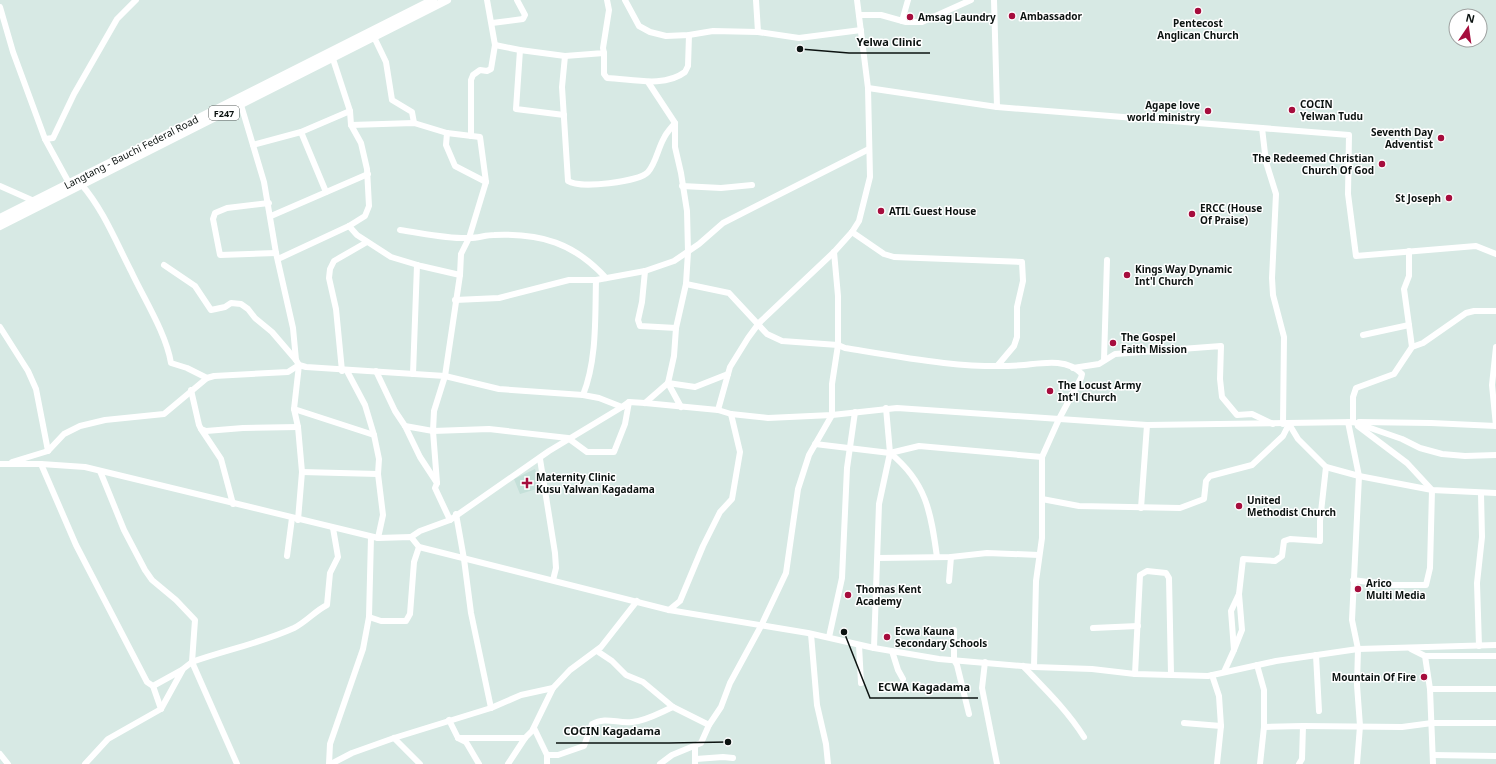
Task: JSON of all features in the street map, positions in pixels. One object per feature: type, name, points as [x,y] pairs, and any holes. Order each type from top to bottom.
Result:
[{"type":"main road","name":"Langtang - Bauchi Federal Road","points":[[0,218],[433,0]]},
{"type":"main road","name":"F247","points":[[0,226],[448,0]]},
{"type":"street","points":[[45,139],[53,138],[74,94],[117,19],[136,0]]},
{"type":"street","points":[[471,136],[471,80],[473,75],[480,70],[487,71],[491,69],[495,45],[487,0]]},
{"type":"street","points":[[492,23],[523,19],[525,15],[517,0]]},
{"type":"street","points":[[607,0],[609,10],[603,48],[605,76],[648,82],[675,78],[686,72],[688,66],[689,35]]},
{"type":"street","points":[[625,0],[639,26],[650,32],[666,36],[689,35],[713,30],[758,32],[799,38],[861,30]]},
{"type":"street","points":[[756,0],[758,32]]},
{"type":"street","points":[[718,410],[728,374],[742,345],[758,325],[834,252],[852,232],[859,221],[870,177],[868,88],[857,0]]},
{"type":"street","points":[[902,21],[908,0]]},
{"type":"street","points":[[859,15],[881,15],[902,21],[922,22],[971,0]]},
{"type":"street","points":[[994,0],[997,107]]},
{"type":"street","points":[[0,7],[13,52],[45,139],[69,183]]},
{"type":"street","points":[[374,37],[386,62],[392,100],[412,112],[414,123]]},
{"type":"street","points":[[495,45],[564,56],[604,53]]},
{"type":"street","points":[[520,50],[516,109],[564,115]]},
{"type":"street","points":[[564,56],[562,87],[568,181],[573,184],[595,184],[642,177],[649,171],[664,137],[675,124]]},
{"type":"street","points":[[269,203],[227,208],[215,213],[213,219],[220,255],[277,256],[349,226],[365,216],[368,212],[368,174],[361,143],[351,124],[350,111],[333,59]]},
{"type":"street","points":[[645,403],[668,383],[674,356],[676,328],[686,284],[688,252],[687,211],[675,147],[675,124],[648,82]]},
{"type":"street","points":[[868,88],[997,107],[1349,135],[1348,194],[1356,256],[1476,246],[1496,254]]},
{"type":"street","points":[[241,105],[269,203],[277,256],[293,328],[297,362],[294,409],[298,427],[302,472],[295,519],[287,556]]},
{"type":"street","points":[[253,145],[301,132],[350,111]]},
{"type":"street","points":[[351,124],[414,123],[447,133],[480,137],[486,182],[469,238],[460,254],[460,275],[455,300],[445,376],[434,411],[433,431],[437,483],[435,488],[450,520]]},
{"type":"street","points":[[1042,499],[1079,506],[1180,508],[1204,499],[1206,481],[1210,476],[1252,465],[1283,436],[1286,424],[1284,337],[1273,295],[1272,278],[1276,194],[1266,162],[1262,128]]},
{"type":"street","points":[[301,132],[326,192]]},
{"type":"street","points":[[447,133],[446,145],[455,166],[486,182]]},
{"type":"street","points":[[455,300],[499,298],[569,280],[596,280],[645,271],[674,261],[688,252],[723,223],[869,150]]},
{"type":"street","points":[[271,216],[368,174]]},
{"type":"street","points":[[81,184],[94,199],[144,298],[169,350],[171,363],[187,368],[207,378]]},
{"type":"street","points":[[682,186],[722,188],[752,185]]},
{"type":"street","points":[[2,187],[34,201]]},
{"type":"street","points":[[349,226],[352,231],[391,257],[460,275]]},
{"type":"street","points":[[400,230],[469,238],[494,235],[533,237],[551,240],[560,243],[580,255],[606,278]]},
{"type":"street","points":[[852,232],[884,254],[894,257],[1022,262],[1023,281],[1017,307],[1017,338],[1014,346],[998,365]]},
{"type":"street","points":[[367,242],[334,261],[330,269],[329,278],[336,309],[345,371],[362,396],[374,435],[379,459],[378,474],[383,515],[378,538]]},
{"type":"street","points":[[1409,251],[1409,276],[1404,289],[1412,347]]},
{"type":"street","points":[[660,764],[672,755],[701,743],[709,725],[721,707],[730,683],[761,626],[786,573],[798,489],[809,455],[832,415],[832,384],[838,345],[838,296],[834,252]]},
{"type":"street","points":[[1104,360],[1107,260]]},
{"type":"street","points":[[164,265],[195,286],[211,310],[225,307],[231,303],[241,304],[272,332],[297,362],[311,368],[445,376],[499,389],[583,395],[599,398],[622,407]]},
{"type":"street","points":[[413,374],[417,265]]},
{"type":"street","points":[[645,271],[641,309],[638,320],[640,326],[676,328]]},
{"type":"street","points":[[583,395],[588,380],[591,363],[596,280]]},
{"type":"street","points":[[686,284],[729,293],[767,334],[782,341],[838,345],[845,348],[892,356],[971,364],[998,365],[1057,363],[1073,368],[1082,374],[1059,418],[1042,457],[1042,538],[1036,593],[1034,667]]},
{"type":"street","points":[[1358,764],[1360,726],[1357,685],[1358,649],[1352,620],[1359,476],[1351,422],[1356,388],[1394,374],[1412,347],[1423,342],[1466,313],[1474,311],[1496,312]]},
{"type":"street","points":[[1363,335],[1409,325]]},
{"type":"street","points":[[0,327],[28,371],[36,389],[48,451]]},
{"type":"street","points":[[1073,368],[1093,366],[1115,354],[1221,346],[1220,379],[1222,397],[1237,415],[1252,414],[1274,424]]},
{"type":"street","points":[[3,464],[74,465],[371,537],[411,537],[420,531],[450,520],[456,514],[481,500],[506,480],[540,459],[568,438],[629,402],[718,410],[731,414],[768,418],[832,415],[886,408],[1059,418],[1147,425],[1351,422],[1431,423],[1496,426],[1492,385],[1496,347]]},
{"type":"street","points":[[3,464],[48,451],[64,434],[80,426],[105,420],[164,414],[207,378],[214,376],[288,372],[297,362]]},
{"type":"street","points":[[376,371],[395,411],[405,426],[420,457],[437,483]]},
{"type":"street","points":[[668,383],[695,387],[728,374]]},
{"type":"street","points":[[668,383],[681,407]]},
{"type":"street","points":[[191,390],[196,415],[201,429],[221,459],[233,504]]},
{"type":"street","points":[[405,426],[433,431],[489,429],[568,438],[587,452],[614,452],[625,424],[629,402]]},
{"type":"street","points":[[874,648],[879,504],[890,453],[886,408]]},
{"type":"street","points":[[294,409],[374,435]]},
{"type":"street","points":[[829,637],[842,578],[847,468],[855,412]]},
{"type":"street","points":[[669,610],[680,601],[720,512],[732,499],[740,452],[731,414]]},
{"type":"street","points":[[1351,422],[1442,454],[1465,456],[1496,455]]},
{"type":"street","points":[[1351,422],[1407,462],[1432,490],[1430,568],[1426,585],[1391,585],[1353,580]]},
{"type":"street","points":[[1286,424],[1298,439],[1326,466],[1359,476],[1432,490],[1481,494],[1496,493]]},
{"type":"street","points":[[1141,508],[1147,425]]},
{"type":"street","points":[[201,429],[221,430],[298,427]]},
{"type":"street","points":[[815,444],[890,453],[919,446],[1042,457]]},
{"type":"street","points":[[890,453],[903,463],[924,493],[930,512],[936,557]]},
{"type":"street","points":[[540,459],[555,553],[556,568],[553,580]]},
{"type":"street","points":[[41,464],[80,552],[144,675],[153,686],[161,710]]},
{"type":"street","points":[[1224,672],[1242,630],[1243,622],[1239,594],[1244,559],[1275,561],[1282,556],[1284,541],[1290,538],[1320,540],[1320,521],[1326,466]]},
{"type":"street","points":[[100,471],[124,530],[145,570],[152,580],[176,600],[195,620],[192,662],[237,764]]},
{"type":"street","points":[[302,472],[378,474]]},
{"type":"street","points":[[1478,646],[1477,582],[1482,537],[1481,494]]},
{"type":"street","points":[[456,514],[471,613],[491,708]]},
{"type":"street","points":[[153,686],[183,669],[192,662],[264,640],[297,626],[327,605],[330,573],[338,557],[333,528]]},
{"type":"street","points":[[371,537],[369,617],[363,649],[330,744],[330,764],[352,753],[394,738],[491,708],[521,695],[553,688]]},
{"type":"street","points":[[411,537],[419,547],[669,610],[829,637],[892,652],[954,660],[1034,667],[1092,669],[1135,674],[1212,675],[1257,665],[1358,649],[1496,646]]},
{"type":"street","points":[[369,617],[381,621],[406,621],[410,614],[413,570],[419,547]]},
{"type":"street","points":[[878,558],[951,557],[987,553],[1039,555]]},
{"type":"street","points":[[949,581],[951,557]]},
{"type":"street","points":[[1135,674],[1140,575],[1147,571],[1166,573],[1169,578],[1171,674]]},
{"type":"street","points":[[1234,650],[1231,611],[1239,594]]},
{"type":"street","points":[[508,764],[525,738],[534,728],[553,688],[570,670],[597,651],[612,635],[637,601]]},
{"type":"street","points":[[1093,628],[1138,626]]},
{"type":"street","points":[[954,630],[954,660],[957,665],[969,714]]},
{"type":"street","points":[[811,634],[817,705],[826,744],[828,764]]},
{"type":"street","points":[[859,645],[861,683]]},
{"type":"street","points":[[1409,648],[1426,656],[1496,656]]},
{"type":"street","points":[[597,651],[612,661],[626,675],[643,682],[673,707],[709,725]]},
{"type":"street","points":[[892,652],[898,670],[903,679]]},
{"type":"street","points":[[1316,655],[1319,711]]},
{"type":"street","points":[[1426,656],[1430,689],[1433,764]]},
{"type":"street","points":[[984,662],[982,688],[997,764]]},
{"type":"street","points":[[1257,665],[1264,690],[1264,727],[1260,764]]},
{"type":"street","points":[[1023,666],[1071,719],[1084,737]]},
{"type":"street","points":[[85,764],[108,740],[161,710],[183,669]]},
{"type":"street","points":[[1212,675],[1219,696],[1221,726],[1218,764]]},
{"type":"street","points":[[1430,689],[1496,689]]},
{"type":"street","points":[[547,755],[558,755],[584,746],[588,740],[592,724],[598,721],[610,720],[631,722],[673,707]]},
{"type":"street","points":[[449,720],[458,738],[466,742],[479,764]]},
{"type":"street","points":[[1184,723],[1221,726]]},
{"type":"street","points":[[1264,727],[1402,727],[1432,723],[1496,723]]},
{"type":"street","points":[[1299,764],[1302,759],[1303,726]]},
{"type":"street","points":[[534,728],[547,755],[547,764]]},
{"type":"street","points":[[394,738],[420,764]]},
{"type":"street","points":[[458,738],[525,738]]},
{"type":"street","points":[[695,746],[696,762],[723,757],[733,758]]},
{"type":"street","points":[[1,755],[8,764]]},
{"type":"street","points":[[1433,755],[1496,756]]},
{"type":"shaded area","name":"Maternity Clinic Kusu Yalwan Kagadama","points":[[535,469],[540,488],[520,494],[514,479]]},
{"type":"place","name":"Pentecost Anglican Church","points":[[1198,11]]},
{"type":"place","name":"Ambassador","points":[[1012,16]]},
{"type":"place","name":"Amsag Laundry","points":[[910,17]]},
{"type":"place","name":"Yelwa Clinic","points":[[800,49]]},
{"type":"place","name":"COCIN Yelwan Tudu","points":[[1292,110]]},
{"type":"place","name":"Agape love world ministry","points":[[1208,111]]},
{"type":"place","name":"Seventh Day Adventist","points":[[1441,138]]},
{"type":"place","name":"The Redeemed Christian Church Of God","points":[[1382,164]]},
{"type":"place","name":"St Joseph","points":[[1449,198]]},
{"type":"place","name":"ATIL Guest House","points":[[881,211]]},
{"type":"place","name":"ERCC (House Of Praise)","points":[[1192,214]]},
{"type":"place","name":"Kings Way Dynamic Int'l Church","points":[[1127,275]]},
{"type":"place","name":"The Gospel Faith Mission","points":[[1113,343]]},
{"type":"place","name":"The Locust Army Int'l Church","points":[[1050,391]]},
{"type":"place","name":"Maternity Clinic Kusu Yalwan Kagadama","points":[[527,483]]},
{"type":"place","name":"United Methodist Church","points":[[1239,506]]},
{"type":"place","name":"Arico Multi Media","points":[[1358,589]]},
{"type":"place","name":"Thomas Kent Academy","points":[[848,595]]},
{"type":"place","name":"ECWA Kagadama","points":[[844,632]]},
{"type":"place","name":"Ecwa Kauna Secondary Schools","points":[[887,637]]},
{"type":"place","name":"Mountain Of Fire","points":[[1424,677]]},
{"type":"place","name":"COCIN Kagadama","points":[[728,742]]}]
